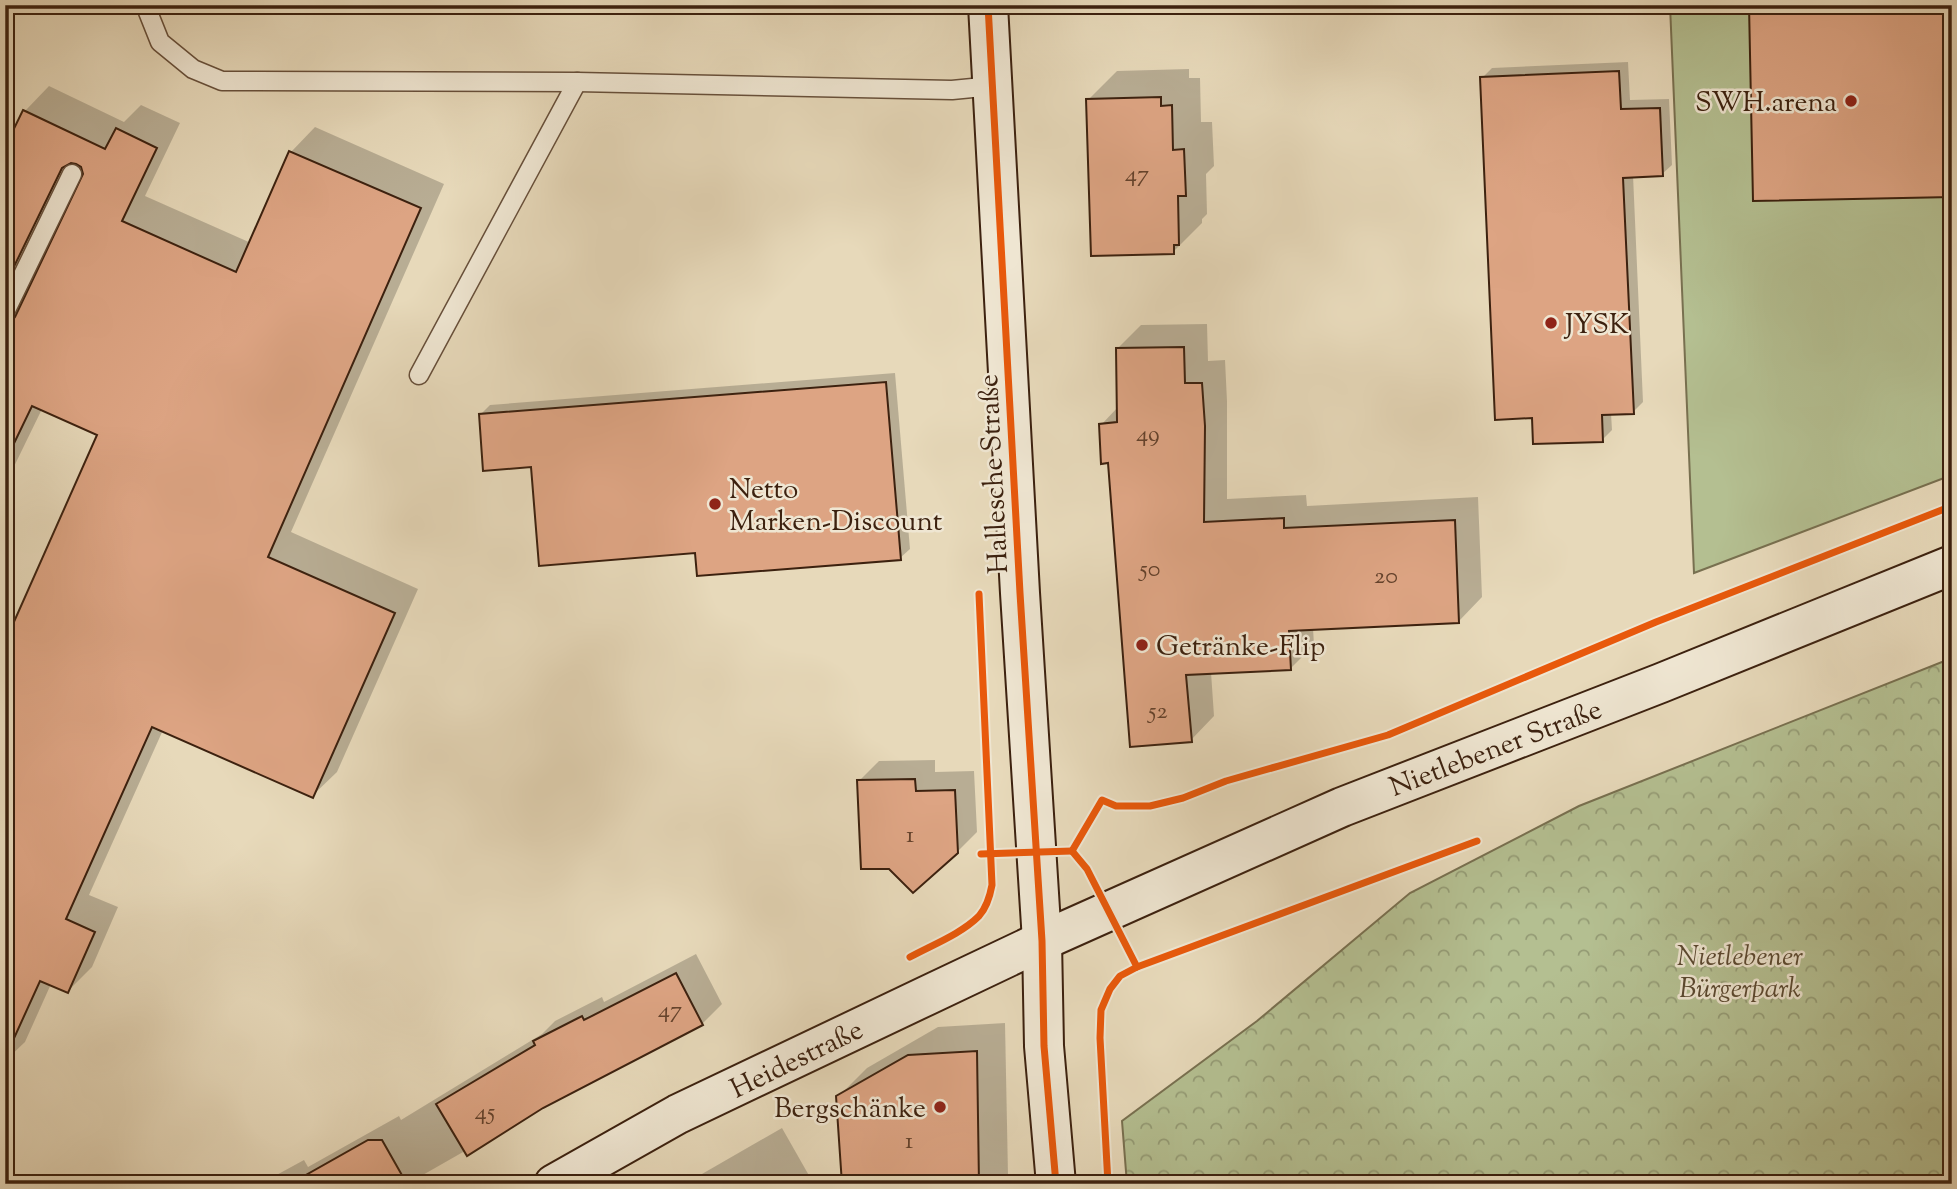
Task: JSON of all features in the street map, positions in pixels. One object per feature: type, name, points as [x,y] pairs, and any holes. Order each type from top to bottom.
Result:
[{"type":"main road","name":"Hallesche Straße","points":[[988,5],[1042,941],[1044,1046],[1056,1184]]},
{"type":"main road","name":"Nietlebener Straße","points":[[1042,941],[1342,807],[1661,683],[1952,565]]},
{"type":"main road","name":"Heidestraße","points":[[554,1184],[678,1114],[1042,941]]},
{"type":"lane","points":[[148,5],[148,12],[160,42],[193,69],[222,81],[578,82],[952,90],[993,86]]},
{"type":"lane","points":[[419,376],[578,82]]},
{"type":"lane","points":[[5,312],[72,174]]},
{"type":"green space","points":[[1670,5],[1952,5],[1952,475],[1694,573]]},
{"type":"green space","name":"Nietlebener Bürgerpark","points":[[1952,658],[1952,1184],[1127,1184],[1122,1121],[1257,1021],[1410,893],[1579,806]]},
{"type":"building","name":"SWH.arena","points":[[1749,5],[1952,5],[1952,197],[1753,201]]},
{"type":"building","points":[[1619,71],[1621,109],[1660,108],[1663,176],[1623,178],[1634,414],[1602,415],[1603,442],[1533,444],[1532,418],[1495,420],[1480,77]]},
{"type":"building","points":[[1161,97],[1161,106],[1172,105],[1173,150],[1184,149],[1186,196],[1178,196],[1179,245],[1174,245],[1174,254],[1091,256],[1086,99]]},
{"type":"building","points":[[23,110],[105,149],[116,128],[157,148],[122,221],[236,272],[289,151],[421,208],[268,557],[395,613],[313,798],[152,727],[66,919],[95,932],[68,993],[40,981],[5,1058],[5,642],[97,435],[32,406],[5,462],[5,323],[11,322],[15,317],[83,174],[81,167],[76,164],[71,163],[62,168],[5,285],[5,147]]},
{"type":"building","points":[[1184,347],[1185,383],[1202,383],[1205,426],[1204,522],[1284,518],[1284,528],[1455,520],[1459,623],[1289,631],[1291,670],[1186,675],[1192,742],[1130,747],[1108,463],[1101,464],[1099,424],[1117,422],[1116,348]]},
{"type":"building","name":"Netto Marken-Discount","points":[[886,382],[901,560],[697,576],[695,553],[539,566],[531,467],[483,471],[479,414]]},
{"type":"building","points":[[915,779],[916,791],[955,790],[958,853],[913,893],[889,869],[861,869],[857,780]]},
{"type":"building","points":[[676,973],[703,1025],[543,1108],[467,1156],[436,1104],[535,1045],[533,1041],[582,1016],[584,1020]]},
{"type":"building","points":[[977,1051],[979,1184],[842,1184],[836,1096],[908,1055]]},
{"type":"building","points":[[368,1140],[382,1140],[407,1184],[290,1184]]},
{"type":"cycle path","points":[[988,5],[1042,941],[1044,1046],[1056,1184]]},
{"type":"cycle path","points":[[1072,851],[1102,800],[1116,806],[1150,806],[1183,798],[1226,781],[1388,735],[1656,622],[1952,506]]},
{"type":"cycle path","points":[[910,957],[955,934],[979,916],[992,885],[979,594]]},
{"type":"cycle path","points":[[1108,1184],[1100,1038],[1101,1010],[1110,989],[1120,976],[1137,967],[1477,841]]},
{"type":"cycle path","points":[[1072,851],[1087,869],[1137,967]]},
{"type":"cycle path","points":[[981,854],[1072,851]]},
{"type":"place","name":"SWH.arena","points":[[1851,101]]},
{"type":"place","name":"JYSK","points":[[1551,323]]},
{"type":"place","name":"Netto Marken-Discount","points":[[715,504]]},
{"type":"place","name":"Getränke-Flip","points":[[1142,645]]},
{"type":"place","name":"Bergschänke","points":[[940,1107]]}]
